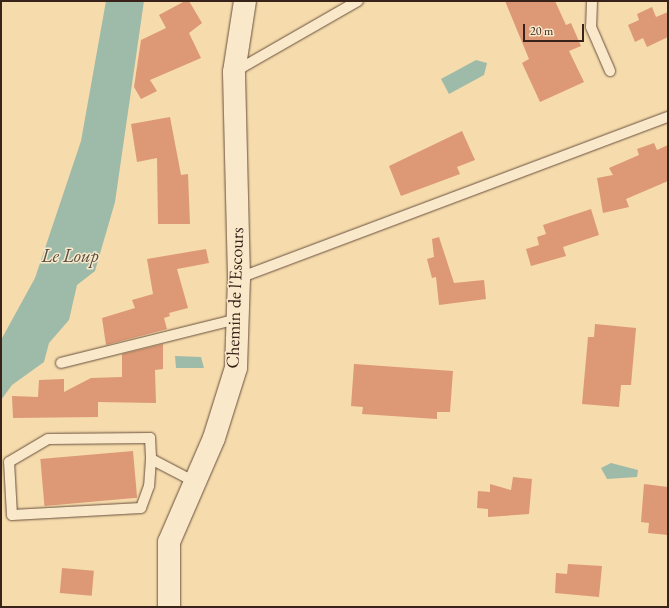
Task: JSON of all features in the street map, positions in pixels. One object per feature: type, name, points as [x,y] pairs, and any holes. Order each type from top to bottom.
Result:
[{"type":"street","name":"Chemin de l'Escours","points":[[169,607],[169,542],[214,438],[236,368],[239,278],[234,72],[245,1]]},
{"type":"lane","points":[[234,72],[358,1]]},
{"type":"lane","points":[[592,1],[591,27],[610,71]]},
{"type":"lane","points":[[239,278],[668,117]]},
{"type":"lane","points":[[61,363],[238,318]]},
{"type":"lane","points":[[48,438],[150,438],[151,459],[149,486],[141,508],[12,515],[9,462],[48,438]]},
{"type":"lane","points":[[151,459],[195,482]]},
{"type":"water","name":"Le Loup","points":[[106,1],[144,1],[115,202],[95,271],[77,285],[69,320],[49,343],[44,362],[12,385],[1,400],[1,340],[35,278],[81,141]]},
{"type":"water","points":[[476,60],[487,63],[484,75],[449,94],[441,79]]},
{"type":"water","points":[[175,356],[201,357],[204,368],[176,368]]},
{"type":"water","points":[[611,463],[638,470],[637,477],[607,479],[601,468]]},
{"type":"building","points":[[185,1],[189,1],[202,23],[189,33],[201,58],[150,80],[157,91],[141,99],[134,87],[141,40],[166,28],[159,15]]},
{"type":"building","points":[[505,1],[555,1],[566,25],[571,23],[581,46],[569,51],[584,82],[540,102],[522,63],[529,59]]},
{"type":"building","points":[[652,7],[656,17],[668,12],[668,37],[647,47],[643,38],[635,42],[628,25],[639,20],[637,14]]},
{"type":"building","points":[[170,117],[181,175],[188,174],[190,224],[158,224],[157,158],[137,162],[131,124]]},
{"type":"building","points":[[462,131],[475,160],[457,167],[460,174],[401,196],[389,166]]},
{"type":"building","points":[[654,143],[657,150],[668,145],[668,181],[626,199],[629,207],[603,213],[597,178],[613,175],[609,168],[639,155],[637,149]]},
{"type":"building","points":[[591,209],[599,235],[563,247],[566,256],[531,266],[526,249],[539,245],[537,237],[546,234],[543,225]]},
{"type":"building","points":[[439,237],[454,283],[484,280],[486,299],[439,305],[436,277],[432,278],[427,259],[434,257],[432,239]]},
{"type":"building","points":[[206,249],[209,263],[177,269],[188,308],[169,313],[170,316],[164,318],[167,329],[106,345],[102,318],[135,308],[132,300],[153,294],[147,259]]},
{"type":"building","points":[[595,324],[636,328],[631,385],[621,385],[619,407],[582,404],[588,337],[594,337]]},
{"type":"building","points":[[163,344],[163,369],[155,370],[156,403],[98,402],[98,417],[13,418],[12,396],[38,397],[39,380],[64,379],[64,392],[91,378],[122,377],[122,354]]},
{"type":"building","points":[[354,364],[453,371],[450,412],[437,412],[437,419],[362,414],[363,407],[351,406]]},
{"type":"building","points":[[133,451],[137,498],[44,506],[40,459]]},
{"type":"building","points":[[513,477],[532,479],[529,514],[488,517],[488,509],[477,508],[478,491],[490,492],[490,484],[511,490]]},
{"type":"building","points":[[644,484],[668,487],[668,535],[648,533],[649,523],[641,522]]},
{"type":"building","points":[[568,564],[602,566],[599,597],[555,593],[556,573],[567,574]]},
{"type":"building","points":[[62,568],[94,571],[92,596],[60,593]]}]
